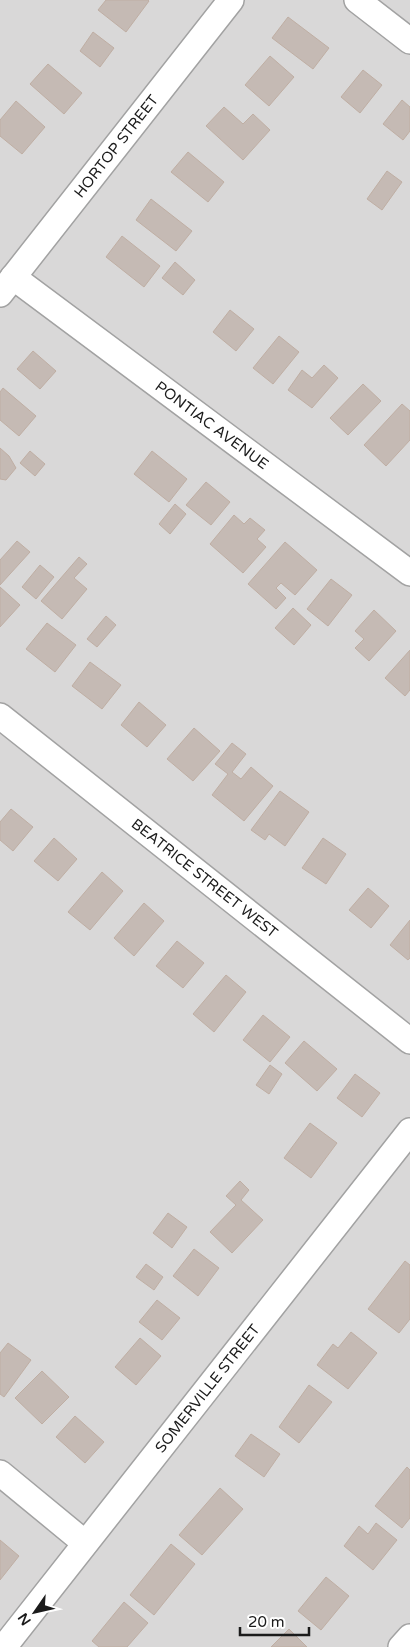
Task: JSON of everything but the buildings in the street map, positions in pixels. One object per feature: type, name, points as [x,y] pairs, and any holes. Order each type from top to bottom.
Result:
[{"type":"street","name":"HORTOP STREET","points":[[7,286],[231,0]]},
{"type":"street","points":[[357,0],[410,41]]},
{"type":"street","name":"PONTIAC AVENUE","points":[[7,286],[410,574]]},
{"type":"street","name":"BEATRICE STREET WEST","points":[[0,716],[410,1041]]},
{"type":"street","name":"SOMERVILLE STREET","points":[[4,1647],[410,1131]]},
{"type":"street","points":[[0,1473],[85,1543]]},
{"type":"street","points":[[401,1647],[410,1637]]},
{"type":"shaded area","points":[[0,0],[410,0],[410,1647],[0,1647]]}]
